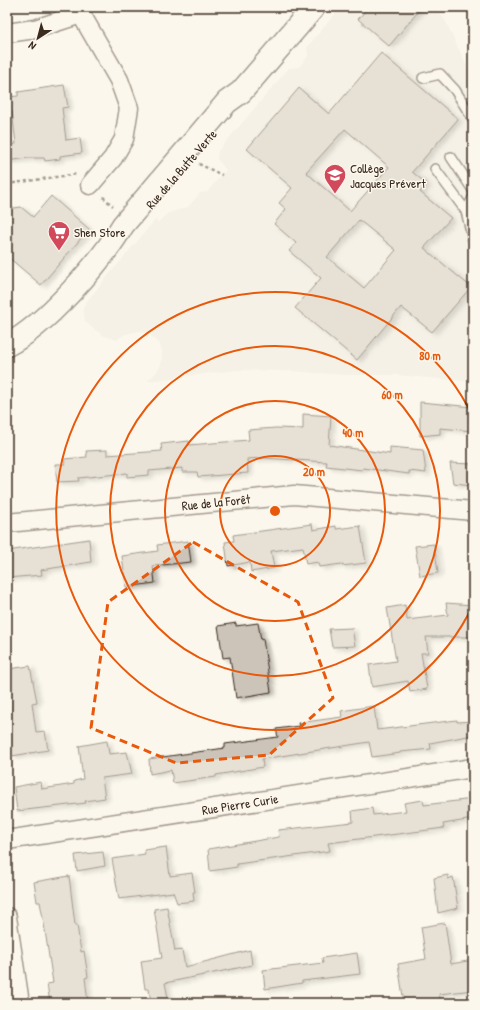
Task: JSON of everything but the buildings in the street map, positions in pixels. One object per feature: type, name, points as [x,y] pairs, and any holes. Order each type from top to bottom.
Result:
[{"type":"street","name":"Rue de la Butte Verte","points":[[7,344],[44,318],[65,298],[114,240],[128,230],[233,108],[241,92],[314,7]]},
{"type":"street","points":[[7,33],[35,29],[82,10],[119,80],[129,108],[124,139],[113,158],[90,185]]},
{"type":"street","name":"Rue de la Forêt","points":[[7,523],[294,495],[473,511]]},
{"type":"street","name":"Rue Pierre Curie","points":[[7,840],[473,768]]},
{"type":"street","points":[[7,917],[20,1003]]},
{"type":"lane","points":[[423,78],[440,74],[455,90],[473,119]]},
{"type":"lane","points":[[451,157],[473,190]]},
{"type":"lane","points":[[435,169],[466,211],[473,240]]},
{"type":"lane","points":[[466,211],[473,198]]},
{"type":"path","points":[[194,162],[222,174]]},
{"type":"path","points":[[7,184],[76,173],[113,206]]},
{"type":"highlighted area","points":[[193,542],[298,602],[333,698],[269,755],[176,763],[91,728],[108,602]]},
{"type":"shaded area","name":"Collège Jacques Prévert","points":[[341,7],[436,7],[445,20],[473,79],[473,382],[396,375],[345,375],[289,371],[237,370],[147,381],[155,374],[161,365],[162,351],[159,343],[150,335],[139,331],[125,334],[117,340],[104,336],[85,321],[83,308],[86,302],[155,220],[158,222],[168,213],[188,207],[200,193],[207,192],[226,170],[217,159],[218,151],[289,68],[299,67],[308,56],[307,47]]},
{"type":"place","name":"Collège Jacques Prévert","points":[[335,194]]},
{"type":"place","name":"Shen Store","points":[[59,252]]}]
